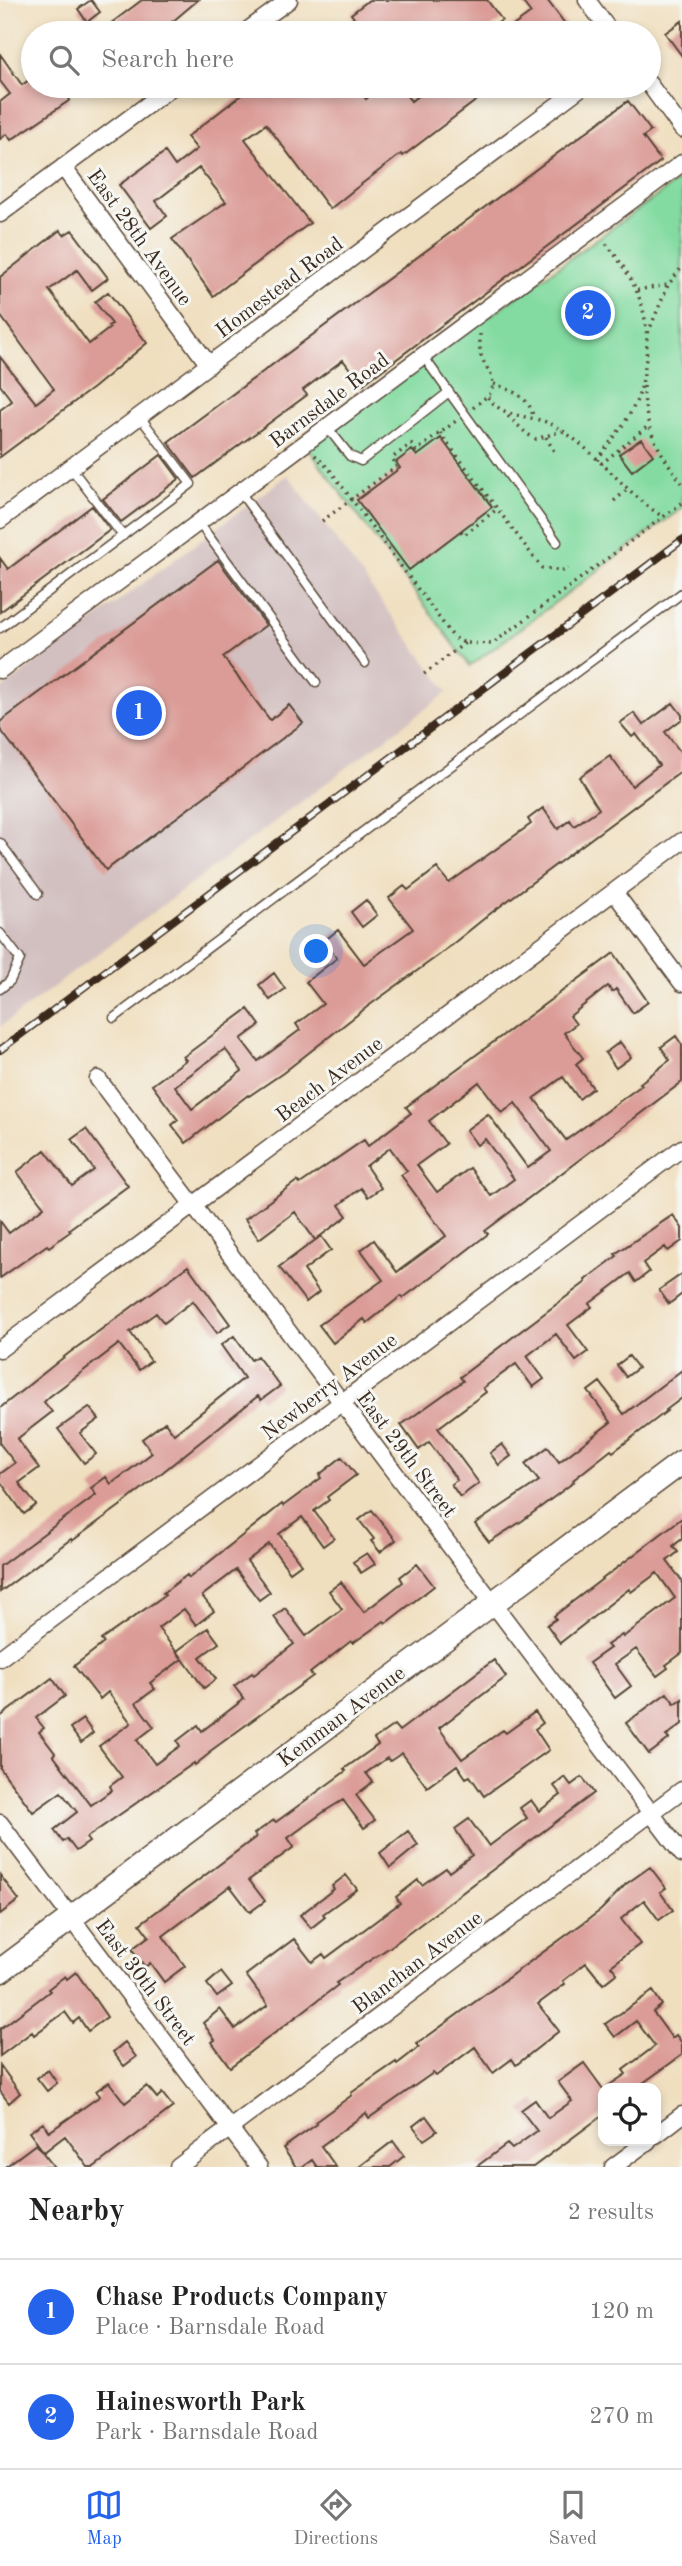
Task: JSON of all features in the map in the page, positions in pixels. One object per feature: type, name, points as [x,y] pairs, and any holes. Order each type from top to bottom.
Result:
[{"type":"street","points":[[260,21],[289,0]]},
{"type":"street","points":[[587,0],[602,21]]},
{"type":"street","points":[[0,214],[157,98]]},
{"type":"street","name":"Homestead Road","points":[[0,520],[567,98]]},
{"type":"street","points":[[659,98],[682,129]]},
{"type":"street","name":"Barnsdale Road","points":[[0,670],[682,163]]},
{"type":"street","name":"East 28th Avenue","points":[[63,167],[209,365]]},
{"type":"street","name":"Beach Avenue","points":[[0,1349],[682,841]]},
{"type":"street","points":[[614,892],[682,984]]},
{"type":"street","name":"East 29th Street","points":[[98,1079],[682,1854]]},
{"type":"street","name":"Newberry Avenue","points":[[0,1658],[682,1148]]},
{"type":"street","name":"Kemman Avenue","points":[[0,1971],[682,1462]]},
{"type":"street","name":"Blanchan Avenue","points":[[178,2167],[682,1790]]},
{"type":"street","name":"East 30th Street","points":[[0,1823],[260,2167]]},
{"type":"street","points":[[661,2131],[682,2115]]},
{"type":"street","points":[[613,2167],[641,2146]]},
{"type":"lane","points":[[422,356],[557,542]]},
{"type":"lane","points":[[327,427],[350,456],[361,461],[449,392]]},
{"type":"lane","points":[[0,628],[191,484],[139,417]]},
{"type":"lane","points":[[71,468],[122,536]]},
{"type":"lane","points":[[240,492],[365,663]]},
{"type":"lane","points":[[199,523],[316,682]]},
{"type":"lane","points":[[114,1018],[682,593]]},
{"type":"lane","points":[[0,843],[38,894]]},
{"type":"lane","points":[[0,933],[20,959],[10,981],[0,989]]},
{"type":"path","points":[[599,235],[628,273],[637,290],[648,333]]},
{"type":"path","points":[[682,267],[668,285],[648,333],[644,380],[644,411],[648,426],[667,462],[682,483]]},
{"type":"path","points":[[637,290],[668,285]]},
{"type":"path","points":[[322,521],[397,466],[391,458],[411,444],[416,451],[488,397],[494,384],[492,374],[483,360],[479,325]]},
{"type":"path","points":[[597,460],[634,407],[644,380]]},
{"type":"path","points":[[494,384],[518,394],[530,406],[533,418]]},
{"type":"path","points":[[488,397],[494,406],[536,439],[562,431]]},
{"type":"path","points":[[507,414],[533,418],[562,431],[663,517]]},
{"type":"path","points":[[601,464],[648,426]]},
{"type":"path","points":[[440,433],[542,568],[563,571],[568,568]]},
{"type":"path","points":[[546,438],[555,453]]},
{"type":"path","points":[[311,450],[330,470],[454,638],[465,643],[492,644],[682,503]]},
{"type":"path","points":[[614,501],[628,489]]},
{"type":"path","points":[[461,531],[464,535],[498,509]]},
{"type":"path","points":[[424,674],[465,643]]},
{"type":"shaded area","points":[[288,475],[448,692],[0,1027],[0,690]]},
{"type":"green space","points":[[682,178],[682,508],[470,666],[307,447]]},
{"type":"building","points":[[91,0],[100,12],[86,21],[78,9]]},
{"type":"building","points":[[142,0],[198,0],[173,21],[114,21]]},
{"type":"building","points":[[369,0],[487,0],[502,20],[350,21],[354,18],[351,14]]},
{"type":"building","points":[[521,0],[547,0],[563,21],[520,21],[531,13]]},
{"type":"building","points":[[682,21],[682,56],[665,33]]},
{"type":"building","points":[[0,54],[21,84],[21,98],[70,100],[11,140],[7,134],[0,139],[0,102],[10,94],[0,81]]},
{"type":"building","points":[[237,98],[409,98],[411,101],[415,98],[479,98],[330,209],[266,124],[245,139],[310,223],[213,296],[172,239],[226,202],[199,168],[156,201],[167,216],[151,228],[119,185],[165,152],[175,166],[197,149],[187,137]]},
{"type":"building","points":[[628,101],[651,131],[643,137],[661,161],[362,385],[343,360],[303,390],[307,395],[195,478],[168,442]]},
{"type":"building","points":[[60,230],[64,235],[72,230],[108,278],[92,290],[77,270],[49,290],[89,344],[112,324],[95,302],[108,292],[147,343],[93,388],[0,457],[0,410],[12,401],[0,385],[0,357],[36,403],[54,389],[0,315],[0,277]]},
{"type":"building","points":[[441,438],[492,507],[409,570],[357,500],[400,468],[396,462],[412,450],[417,456]]},
{"type":"building","points":[[641,439],[653,455],[632,471],[619,454]]},
{"type":"building","points":[[161,455],[179,479],[121,522],[103,499]]},
{"type":"building","points":[[92,506],[110,530],[0,612],[0,558],[8,569]]},
{"type":"building","points":[[218,560],[266,625],[223,657],[270,720],[289,705],[303,723],[106,870],[0,729],[0,722]]},
{"type":"building","points":[[673,703],[682,719],[665,732],[682,754],[682,771],[283,1073],[248,1095],[186,1143],[172,1125],[178,1120],[152,1085],[186,1060],[183,1057],[248,1009],[260,1025],[241,1039],[258,1061],[300,1030],[296,1024],[323,1004],[306,982],[337,958],[324,941],[338,930],[364,964],[413,929],[389,898],[404,886],[408,890],[437,868],[449,883],[531,824],[528,819],[543,808],[558,829],[570,820],[574,826],[599,809],[579,777],[610,756],[632,786],[659,765],[636,734],[632,737],[620,723],[634,713],[643,725]],"holes":[[[225,1049],[242,1071],[192,1109],[175,1086]]]},
{"type":"building","points":[[366,900],[377,915],[362,927],[351,912]]},
{"type":"building","points":[[614,953],[648,1002],[633,1013],[616,989],[612,992],[608,986],[570,1016],[576,1024],[564,1033],[583,1058],[576,1064],[593,1088],[579,1099],[563,1077],[534,1098],[566,1140],[642,1085],[640,1083],[670,1060],[661,1047],[676,1036],[682,1045],[682,1082],[485,1231],[488,1234],[453,1261],[367,1323],[364,1319],[333,1343],[319,1325],[383,1280],[361,1250],[374,1240],[397,1272],[446,1236],[401,1175],[407,1171],[390,1148],[366,1166],[381,1188],[368,1197],[361,1188],[339,1205],[347,1216],[315,1240],[295,1212],[259,1239],[245,1219],[297,1181],[300,1184],[364,1140],[368,1146],[411,1113],[406,1107]],"holes":[[[479,1082],[502,1113],[515,1103],[551,1151],[528,1168],[488,1114],[466,1130],[477,1145],[485,1139],[514,1179],[491,1196],[470,1168],[437,1192],[417,1165],[446,1144],[429,1121]]]},
{"type":"building","points":[[274,973],[285,989],[270,1000],[259,985]]},
{"type":"building","points":[[620,1042],[631,1057],[616,1068],[605,1053]]},
{"type":"building","points":[[86,1129],[128,1186],[49,1247],[47,1245],[0,1278],[0,1221],[9,1233],[44,1207],[17,1172],[45,1150],[72,1186],[94,1170],[72,1139]]},
{"type":"building","points":[[673,1215],[682,1228],[682,1241],[668,1251],[665,1247],[643,1263],[649,1272],[636,1282],[630,1273],[589,1304],[592,1307],[568,1325],[588,1352],[576,1361],[556,1334],[527,1356],[544,1379],[533,1387],[516,1364],[483,1388],[486,1392],[438,1428],[479,1483],[460,1497],[451,1484],[457,1480],[429,1442],[419,1450],[401,1425],[463,1381],[460,1377],[586,1282],[585,1280],[617,1256],[615,1254]]},
{"type":"building","points":[[321,1236],[331,1250],[304,1270],[319,1292],[306,1302],[279,1267]]},
{"type":"building","points":[[188,1266],[230,1324],[217,1333],[193,1301],[164,1323],[156,1313],[130,1332],[151,1361],[139,1370],[119,1344],[49,1397],[44,1402],[52,1412],[17,1439],[39,1468],[19,1483],[36,1505],[24,1514],[0,1481],[0,1474],[15,1463],[0,1444],[0,1408],[69,1353]]},
{"type":"building","points":[[682,1274],[682,1294],[669,1304],[659,1290]]},
{"type":"building","points":[[234,1336],[251,1360],[257,1356],[280,1386],[261,1400],[258,1396],[124,1503],[0,1592],[0,1566],[96,1495],[91,1488],[106,1477],[111,1484],[152,1453],[142,1439],[165,1422],[174,1434],[244,1378],[221,1345]]},
{"type":"building","points":[[629,1356],[638,1368],[626,1377],[617,1365]]},
{"type":"building","points":[[682,1370],[682,1398],[522,1521],[489,1542],[475,1524],[539,1481],[525,1464],[548,1447],[559,1462],[611,1422],[588,1391],[600,1382],[624,1414]]},
{"type":"building","points":[[89,1407],[99,1419],[80,1433],[96,1454],[84,1463],[58,1429]]},
{"type":"building","points":[[502,1444],[511,1456],[499,1465],[490,1453]]},
{"type":"building","points":[[342,1457],[356,1475],[327,1497],[329,1500],[314,1511],[334,1538],[323,1546],[302,1517],[279,1534],[301,1564],[290,1572],[269,1544],[247,1561],[270,1592],[259,1600],[236,1570],[202,1596],[214,1611],[196,1625],[184,1609],[158,1628],[182,1659],[150,1683],[155,1689],[136,1703],[154,1727],[137,1740],[155,1764],[180,1746],[177,1741],[198,1725],[202,1731],[244,1699],[234,1686],[252,1673],[254,1675],[294,1644],[274,1617],[285,1608],[306,1636],[342,1609],[329,1591],[341,1582],[364,1612],[403,1582],[400,1577],[417,1564],[434,1586],[386,1623],[384,1621],[353,1643],[351,1641],[310,1673],[313,1676],[195,1765],[194,1763],[86,1838],[89,1842],[76,1851],[67,1839],[63,1842],[54,1830],[77,1812],[61,1792],[33,1812],[0,1768],[0,1717],[52,1678],[65,1696],[36,1718],[44,1728],[39,1732],[91,1805],[112,1790],[110,1786],[122,1777],[99,1746],[131,1723],[108,1692],[100,1699],[74,1666],[104,1643],[101,1640],[165,1595],[163,1593],[187,1575],[189,1578],[282,1504],[283,1506],[321,1478],[319,1475]]},
{"type":"building","points":[[372,1510],[396,1540],[380,1552],[371,1541],[374,1539],[359,1520]]},
{"type":"building","points":[[682,1518],[682,1539],[673,1546],[678,1552],[667,1561],[682,1581],[682,1653],[657,1676],[636,1649],[615,1664],[631,1686],[615,1698],[589,1663],[610,1648],[607,1645],[622,1635],[623,1637],[675,1598],[657,1573],[631,1592],[629,1589],[560,1643],[547,1625],[556,1619],[554,1616]]},
{"type":"building","points":[[367,1553],[375,1564],[361,1573],[353,1562]]},
{"type":"building","points":[[208,1628],[219,1643],[200,1657],[216,1679],[204,1688],[177,1651]]},
{"type":"building","points":[[494,1660],[506,1677],[439,1728],[462,1759],[503,1730],[506,1733],[535,1712],[543,1723],[535,1729],[549,1750],[484,1796],[470,1776],[466,1778],[457,1765],[427,1787],[402,1753],[390,1761],[387,1758],[366,1773],[373,1782],[356,1795],[375,1820],[364,1828],[343,1800],[325,1811],[288,1838],[294,1847],[249,1880],[265,1901],[250,1912],[230,1886],[163,1936],[185,1966],[164,1982],[150,1963],[145,1967],[132,1949],[149,1936],[140,1924],[256,1837],[254,1834],[274,1820],[276,1822],[346,1771],[344,1769],[378,1745],[374,1739],[394,1725],[399,1731]]},
{"type":"building","points":[[667,1693],[675,1704],[682,1699],[682,1724],[666,1736],[669,1739],[649,1754],[626,1723]]},
{"type":"building","points":[[83,1719],[93,1733],[81,1743],[70,1728]]},
{"type":"building","points":[[565,1777],[571,1785],[582,1777],[594,1793],[393,1945],[336,1983],[338,1985],[230,2067],[212,2042],[215,2040],[203,2023],[220,2009],[235,2029],[268,2005],[246,1975],[294,1939],[312,1962],[323,1954],[326,1958],[400,1903],[396,1897],[418,1880],[422,1885],[446,1868],[449,1872],[472,1855],[455,1829],[469,1819],[489,1846],[527,1818],[520,1808],[531,1800],[539,1811],[561,1795],[554,1786]]},
{"type":"building","points":[[408,1831],[418,1845],[390,1868],[380,1853]]},
{"type":"building","points":[[650,1867],[666,1888],[660,1892],[673,1910],[659,1920],[644,1900],[621,1919],[640,1944],[611,1966],[617,1973],[603,1984],[586,1963],[563,1981],[565,1984],[538,2004],[559,2031],[516,2065],[512,2059],[493,2073],[475,2047],[436,2076],[433,2073],[369,2118],[366,2113],[321,2146],[336,2167],[317,2167],[312,2160],[302,2167],[296,2167],[283,2148],[317,2124],[315,2122],[352,2095],[351,2093],[396,2062],[397,2064],[419,2047],[417,2044],[601,1910],[626,1884]]},
{"type":"building","points":[[0,1875],[19,1900],[0,1914]]},
{"type":"building","points":[[346,1875],[357,1889],[323,1914],[325,1917],[311,1928],[300,1915],[334,1889],[332,1886]]},
{"type":"building","points":[[76,1972],[107,2017],[88,2031],[79,2018],[73,2023],[65,2012],[0,2056],[0,2029],[50,1991],[48,1989],[65,1976],[67,1979]]},
{"type":"building","points":[[221,1972],[232,1986],[217,1997],[207,1984]]},
{"type":"building","points":[[653,1991],[662,2005],[653,2012],[672,2038],[676,2035],[682,2043],[682,2055],[643,2083],[612,2083],[626,2074],[623,2070],[655,2046],[636,2021],[615,2037],[605,2024]]},
{"type":"building","points":[[125,2042],[136,2057],[124,2066],[113,2052]]},
{"type":"building","points":[[584,2063],[599,2083],[598,2119],[533,2167],[476,2167],[507,2144],[512,2149],[537,2131],[521,2110],[535,2100],[548,2118],[572,2101],[558,2082]]},
{"type":"building","points":[[0,2065],[20,2093],[9,2103],[0,2091]]},
{"type":"building","points":[[48,2070],[57,2083],[47,2091],[37,2078]]},
{"type":"building","points":[[109,2082],[125,2103],[147,2086],[157,2098],[162,2093],[173,2107],[94,2167],[88,2167],[65,2136],[44,2152],[29,2132],[43,2123],[49,2132],[100,2096],[96,2091]]},
{"type":"building","points":[[426,2116],[437,2131],[424,2140],[413,2126]]},
{"type":"building","points":[[393,2141],[404,2156],[390,2167],[359,2167]]},
{"type":"building","points":[[36,2144],[54,2167],[5,2167]]},
{"type":"railway","points":[[0,1050],[682,540]]},
{"type":"place","name":"Hainesworth Park","points":[[588,313]]},
{"type":"place","name":"Chase Products Company","points":[[139,713]]}]
